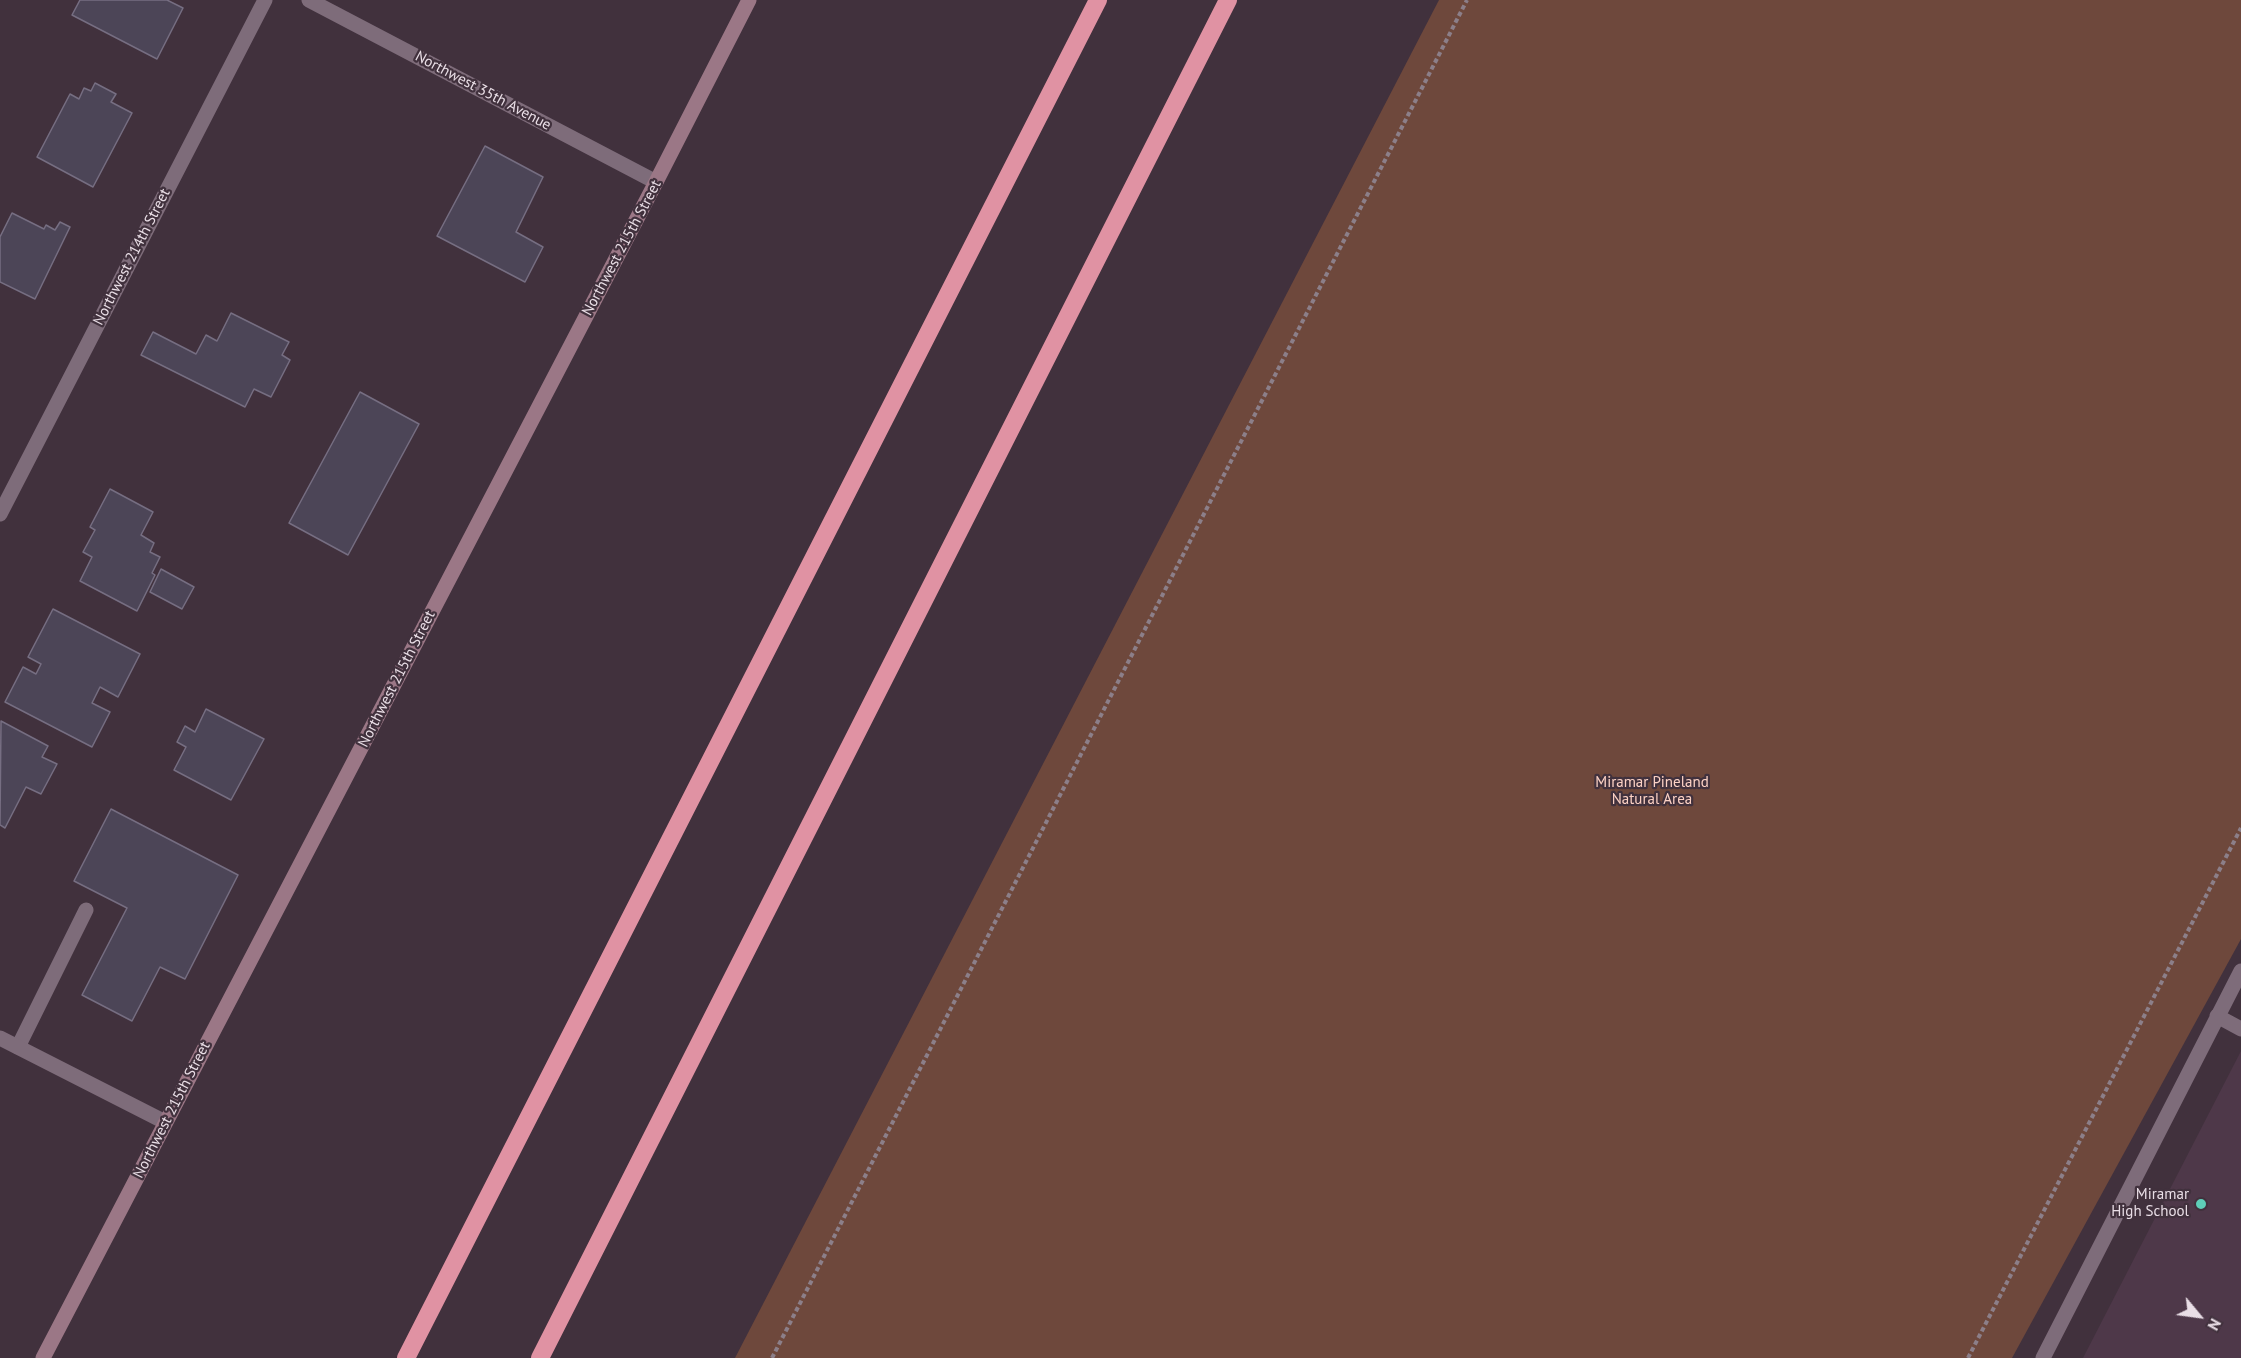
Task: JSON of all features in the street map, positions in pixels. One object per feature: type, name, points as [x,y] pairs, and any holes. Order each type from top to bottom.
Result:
[{"type":"highway","points":[[406,1358],[1098,0]]},
{"type":"highway","points":[[540,1358],[1228,0]]},
{"type":"street","name":"Northwest 214th Street","points":[[0,514],[265,0]]},
{"type":"street","name":"Northwest 35th Avenue","points":[[309,0],[656,182]]},
{"type":"street","name":"Northwest 215th Street","points":[[43,1358],[749,0]]},
{"type":"street","points":[[18,1047],[86,910]]},
{"type":"street","points":[[2043,1358],[2241,971]]},
{"type":"street","points":[[2217,1016],[2241,1029]]},
{"type":"street","points":[[0,1038],[165,1122]]},
{"type":"path","points":[[772,1358],[1467,0]]},
{"type":"path","points":[[1968,1358],[2241,828]]},
{"type":"shaded area","name":"Miramar High School","points":[[2241,1051],[2241,1358],[2083,1358]]},
{"type":"green space","name":"Miramar Pineland Natural Area","points":[[1439,0],[2241,0],[2241,939],[2012,1358],[735,1358]]},
{"type":"building","points":[[80,0],[167,0],[183,8],[157,59],[72,15]]},
{"type":"building","points":[[95,83],[116,94],[111,102],[132,113],[93,187],[37,157],[70,94],[79,99],[84,88],[91,91]]},
{"type":"building","points":[[485,146],[543,177],[516,232],[543,247],[525,282],[437,236]]},
{"type":"building","points":[[12,213],[44,229],[46,225],[55,230],[60,222],[70,227],[35,299],[0,282],[0,237]]},
{"type":"building","points":[[231,313],[289,342],[282,355],[290,360],[271,397],[254,389],[245,407],[141,355],[153,332],[196,354],[206,335],[217,341]]},
{"type":"building","points":[[360,392],[419,424],[348,555],[289,523]]},
{"type":"building","points":[[110,489],[153,512],[141,535],[154,543],[150,552],[160,557],[152,573],[155,575],[137,611],[80,581],[92,557],[83,552],[95,530],[90,527]]},
{"type":"building","points":[[161,569],[194,587],[182,609],[150,592]]},
{"type":"building","points":[[53,609],[140,654],[118,697],[100,687],[92,703],[110,712],[92,747],[5,702],[23,667],[36,674],[41,664],[28,657]]},
{"type":"building","points":[[206,709],[264,739],[231,800],[174,770],[186,747],[177,742],[185,726],[195,732]]},
{"type":"building","points":[[1,721],[48,746],[42,757],[57,764],[41,794],[26,787],[5,828],[0,825]]},
{"type":"building","points":[[111,809],[238,875],[185,979],[160,967],[132,1021],[82,995],[127,908],[74,881]]},
{"type":"place","name":"Miramar High School","points":[[2201,1204]]}]
